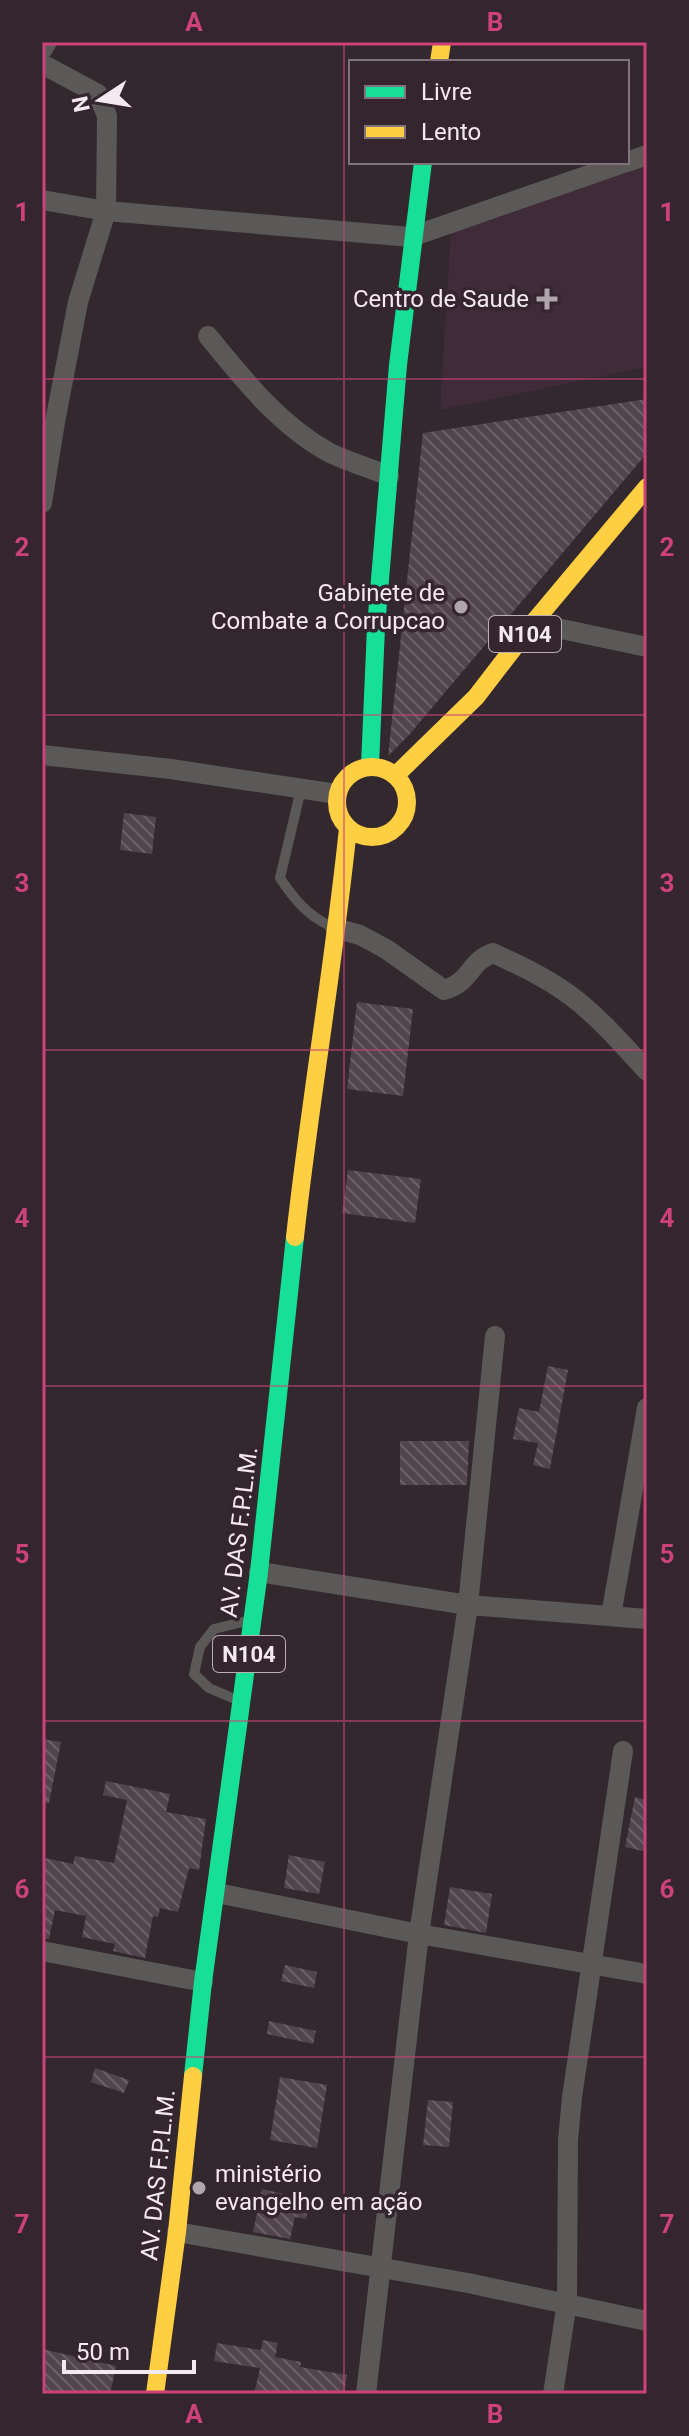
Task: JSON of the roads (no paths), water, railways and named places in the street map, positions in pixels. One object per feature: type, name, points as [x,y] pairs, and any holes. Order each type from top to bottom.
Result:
[{"type":"main road","points":[[370,766],[370,697],[389,476],[411,237],[423,164]]},
{"type":"main road","name":"N104","points":[[385,835],[399,824],[407,808],[405,790],[396,775],[476,697],[533,623],[647,487]]},
{"type":"main road","points":[[337,794],[346,778],[361,768],[379,767],[396,775]]},
{"type":"main road","name":"N104","points":[[337,794],[338,813],[348,828]]},
{"type":"main road","points":[[348,828],[365,837],[385,835]]},
{"type":"main road","name":"AV. DAS F.P.L.M.","points":[[155,2394],[177,2232],[203,1982],[259,1572],[304,1153],[348,828]]},
{"type":"main road","name":"AV. DAS F.P.L.M.","points":[[337,921],[385,835]]},
{"type":"street","points":[[42,50],[47,42]]},
{"type":"street","points":[[42,64],[98,94],[107,116],[106,211],[78,302],[42,503]]},
{"type":"street","points":[[42,200],[106,211],[411,237],[621,164]]},
{"type":"street","points":[[208,336],[234,369],[285,422],[330,453],[389,476]]},
{"type":"street","points":[[533,623],[647,647]]},
{"type":"street","points":[[42,755],[171,769],[337,794]]},
{"type":"street","points":[[337,921],[386,949],[444,990],[460,985],[481,957],[493,953],[520,966],[571,996],[613,1034],[647,1071]]},
{"type":"street","points":[[366,2394],[419,1934],[468,1605],[495,1336]]},
{"type":"street","points":[[611,1616],[647,1408]]},
{"type":"street","points":[[259,1572],[468,1605],[647,1619]]},
{"type":"street","points":[[553,2394],[567,2302],[568,2140],[589,1966],[623,1751]]},
{"type":"street","points":[[217,1893],[419,1934],[647,1974]]},
{"type":"street","points":[[42,1951],[203,1982]]},
{"type":"street","points":[[177,2232],[567,2302],[647,2321]]},
{"type":"lane","points":[[301,789],[280,878],[298,904],[316,919],[337,921]]},
{"type":"lane","points":[[242,1702],[209,1688],[194,1674],[200,1647],[214,1629],[253,1620]]},
{"type":"place","name":"Centro de Saude","points":[[547,299]]},
{"type":"place","name":"Gabinete de Combate a Corrupcao","points":[[461,607]]},
{"type":"place","name":"ministério evangelho em ação","points":[[199,2188]]}]
